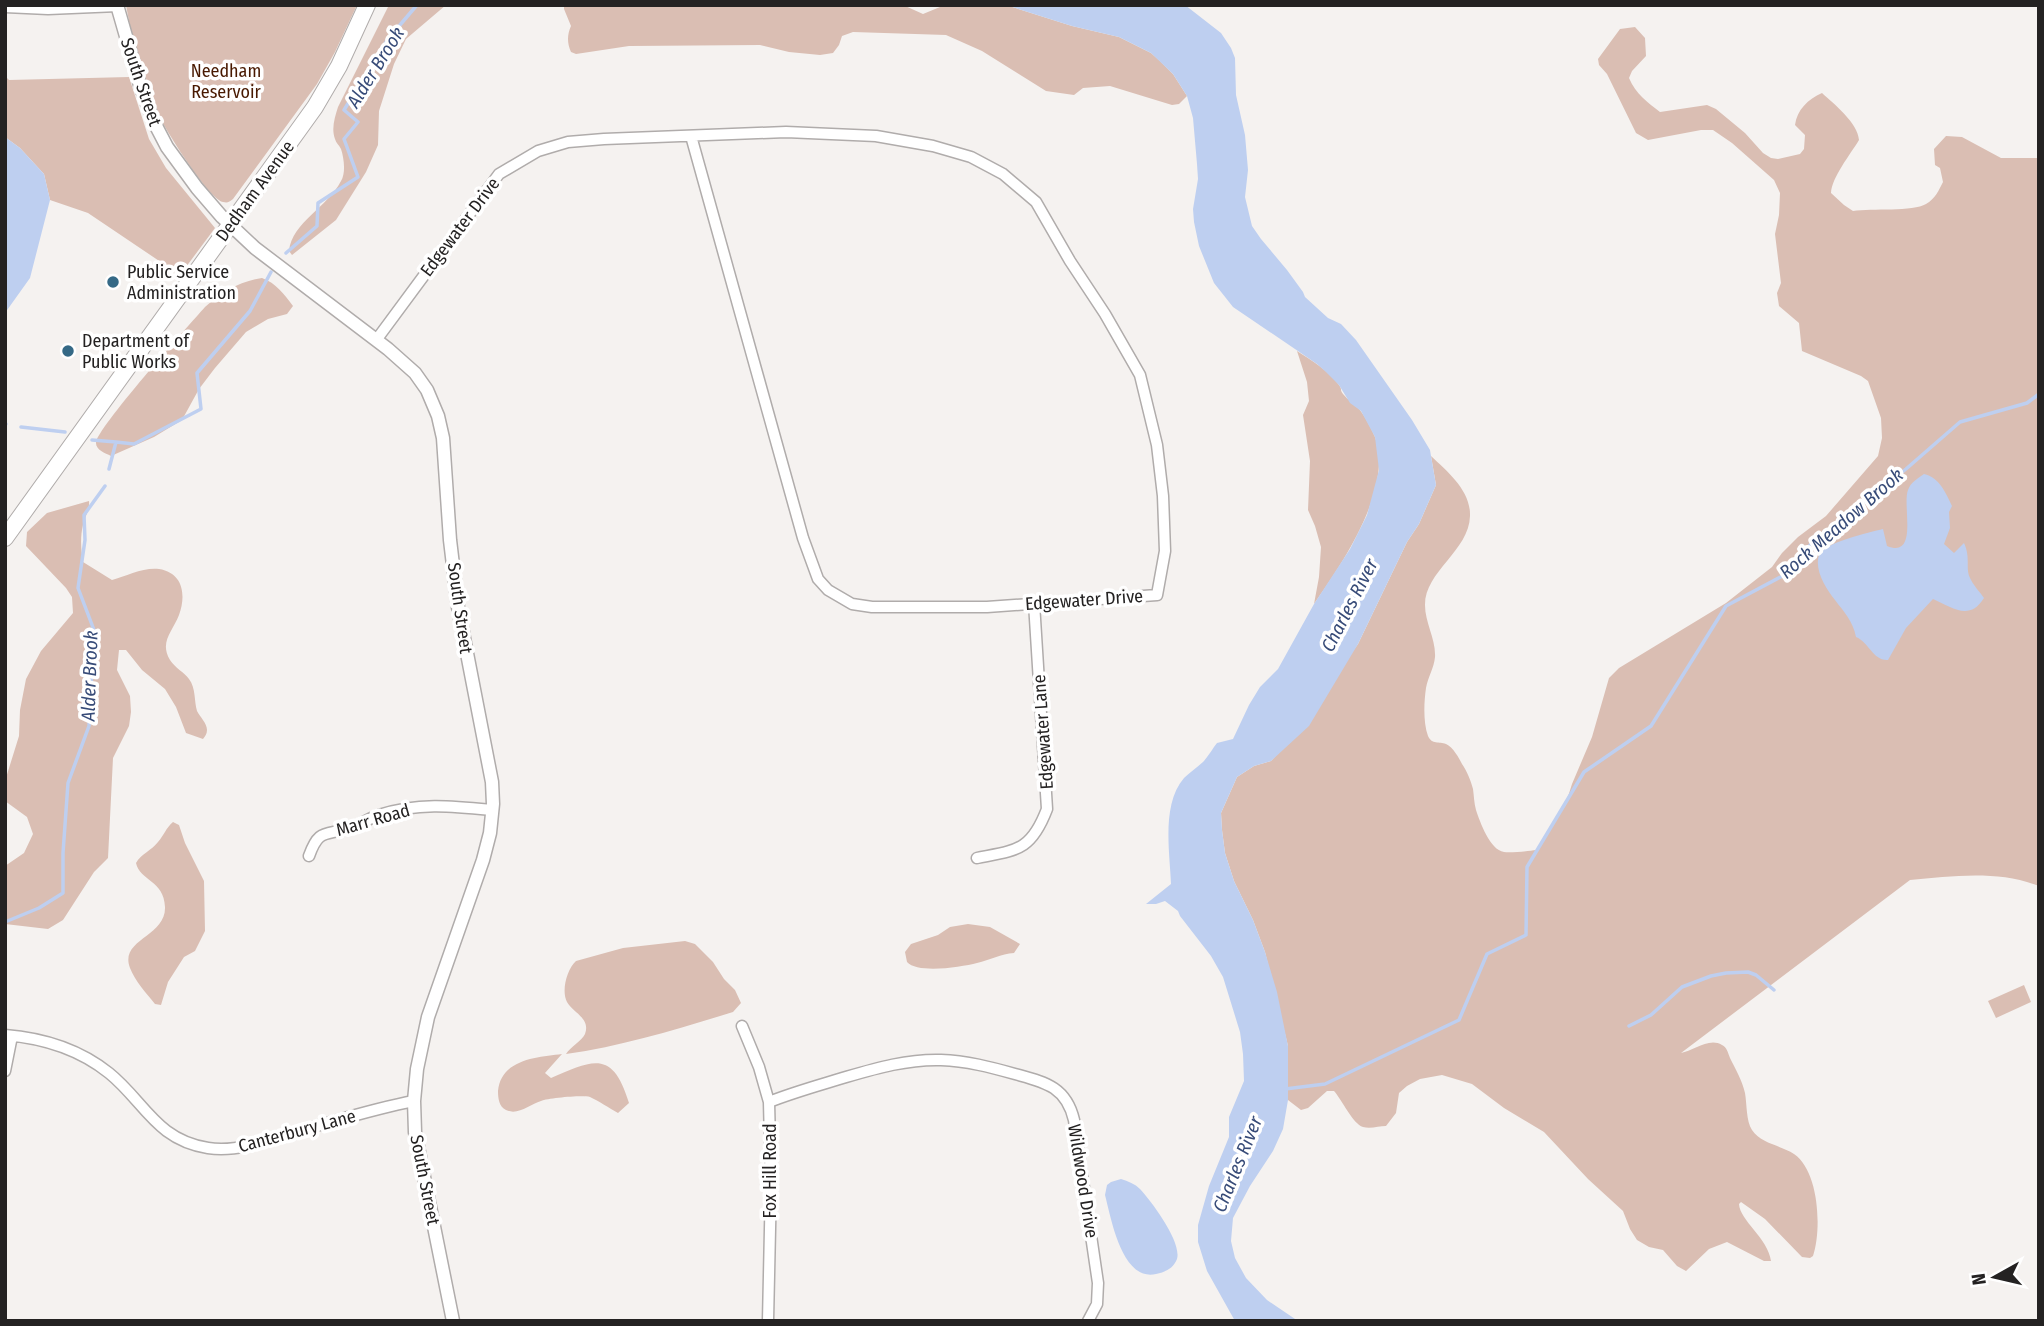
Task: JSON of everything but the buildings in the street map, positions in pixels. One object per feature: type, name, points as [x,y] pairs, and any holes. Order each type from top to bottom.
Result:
[{"type":"main road","name":"Dedham Avenue","points":[[5,538],[322,96],[344,57],[367,5]]},
{"type":"street","name":"South Street","points":[[118,6],[143,94],[158,131],[189,178],[230,226],[255,248],[377,340],[420,378],[438,416],[444,449],[458,607],[492,782],[490,833],[428,1017],[417,1069],[414,1101],[415,1132],[453,1321]]},
{"type":"street","points":[[5,7],[48,9],[118,6]]},
{"type":"street","name":"Edgewater Drive","points":[[377,340],[499,174],[538,151],[568,142],[604,139],[786,132],[876,136],[933,146],[971,157],[1003,174],[1037,202],[1140,375],[1157,445],[1163,496],[1165,551],[1157,596],[987,607],[872,607],[852,604],[828,590],[818,579],[803,538],[691,136]]},
{"type":"street","name":"Edgewater Lane","points":[[976,858],[1016,850],[1033,836],[1047,809],[1034,603]]},
{"type":"street","name":"Marr Road","points":[[309,856],[314,841],[320,836],[350,828],[380,814],[435,804],[492,810]]},
{"type":"street","name":"Fox Hill Road","points":[[742,1026],[759,1067],[769,1102],[771,1183],[768,1321]]},
{"type":"street","points":[[5,1070],[9,1036]]},
{"type":"street","name":"Canterbury Lane","points":[[9,1036],[56,1044],[86,1056],[110,1073],[162,1129],[184,1142],[209,1149],[237,1149],[378,1108],[414,1101]]},
{"type":"street","name":"Wildwood Drive","points":[[769,1102],[877,1068],[929,1060],[983,1065],[1039,1080],[1057,1089],[1066,1099],[1074,1119],[1098,1283],[1097,1304],[1088,1321]]},
{"type":"green space","name":"Needham Reservoir","points":[[126,5],[357,5],[317,84],[233,199],[223,202],[215,197],[193,170],[146,91]]},
{"type":"green space","points":[[389,5],[446,5],[406,39],[394,64],[379,111],[378,145],[366,172],[336,220],[292,255],[289,251],[297,231],[328,199],[343,178],[343,157],[333,131],[338,107]]},
{"type":"green space","points":[[564,5],[903,5],[923,14],[940,7],[1006,5],[1072,26],[1119,37],[1151,53],[1173,74],[1187,96],[1179,104],[1172,105],[1110,86],[1083,88],[1074,95],[1046,91],[982,51],[946,35],[853,32],[842,36],[833,53],[820,55],[789,52],[760,45],[629,46],[576,54],[571,52],[569,45],[571,26]]},
{"type":"green space","points":[[1635,27],[1645,38],[1646,56],[1629,78],[1642,97],[1660,112],[1707,105],[1716,109],[1771,158],[1800,154],[1804,149],[1805,135],[1795,125],[1796,120],[1804,106],[1822,93],[1845,114],[1858,134],[1859,140],[1838,173],[1831,193],[1853,211],[1912,208],[1929,202],[1943,182],[1940,168],[1935,165],[1934,149],[1946,136],[1962,137],[2001,158],[2039,158],[2039,886],[1992,876],[1910,880],[1681,1053],[1712,1043],[1725,1047],[1744,1088],[1752,1130],[1766,1141],[1794,1154],[1802,1162],[1809,1173],[1818,1216],[1813,1256],[1802,1257],[1765,1219],[1741,1202],[1739,1204],[1744,1217],[1765,1245],[1771,1261],[1764,1261],[1727,1242],[1709,1249],[1686,1271],[1677,1266],[1663,1250],[1649,1247],[1637,1240],[1623,1211],[1588,1179],[1544,1132],[1504,1108],[1472,1084],[1442,1075],[1420,1079],[1399,1093],[1396,1113],[1386,1126],[1372,1128],[1359,1125],[1334,1091],[1327,1091],[1308,1108],[1301,1110],[1288,1100],[1288,1046],[1265,952],[1234,881],[1225,853],[1221,813],[1237,777],[1254,766],[1271,761],[1358,644],[1436,485],[1431,456],[1463,490],[1470,516],[1463,540],[1439,571],[1427,593],[1425,612],[1435,657],[1425,694],[1426,730],[1432,741],[1446,744],[1456,753],[1470,779],[1476,810],[1486,835],[1499,850],[1511,852],[1536,850],[1565,806],[1592,737],[1609,678],[1619,668],[1726,603],[1772,567],[1798,537],[1826,516],[1878,456],[1882,438],[1881,418],[1868,381],[1802,351],[1799,323],[1779,306],[1777,293],[1781,283],[1775,234],[1780,193],[1774,180],[1713,130],[1648,140],[1636,133],[1598,59],[1620,29]]},
{"type":"green space","name":"Needham Reservoir","points":[[5,76],[9,80],[129,77],[149,139],[166,168],[215,228],[180,275],[88,213],[50,200],[44,174],[20,148],[5,137]]},
{"type":"green space","points":[[262,278],[276,286],[293,306],[287,314],[268,319],[246,332],[199,389],[182,420],[154,437],[111,456],[99,449],[96,443],[111,418],[205,307],[231,288]]},
{"type":"green space","points":[[1297,351],[1330,375],[1343,394],[1361,412],[1375,437],[1379,457],[1377,479],[1362,525],[1314,604],[1321,547],[1308,510],[1310,461],[1303,415],[1309,401],[1307,382]]},
{"type":"green space","points":[[89,501],[81,534],[83,562],[112,580],[141,571],[159,569],[174,575],[178,580],[182,600],[179,615],[166,642],[167,654],[191,683],[197,711],[207,731],[203,739],[186,733],[176,707],[165,689],[142,670],[126,650],[119,650],[117,670],[130,696],[131,712],[129,726],[113,758],[108,858],[94,872],[63,920],[48,929],[5,924],[5,866],[24,853],[33,834],[27,817],[5,801],[5,781],[19,736],[20,710],[26,679],[41,651],[73,613],[72,597],[66,588],[26,546],[27,532],[47,513]]},
{"type":"green space","points":[[173,822],[179,825],[204,881],[205,931],[195,951],[184,957],[168,982],[161,1005],[155,1004],[138,982],[128,958],[131,950],[158,925],[165,907],[161,891],[142,874],[136,863],[156,845]]},
{"type":"green space","points":[[968,924],[990,927],[1020,944],[1014,953],[961,966],[930,969],[907,962],[905,952],[911,944],[938,935],[950,927]]},
{"type":"green space","points":[[685,941],[695,944],[735,990],[741,1003],[733,1012],[629,1042],[566,1054],[583,1037],[586,1028],[583,1019],[569,1006],[565,997],[566,980],[576,961],[623,948]]},
{"type":"green space","points":[[2024,985],[2031,1002],[1996,1018],[1988,1001]]},
{"type":"green space","points":[[562,1054],[545,1073],[551,1078],[579,1066],[600,1064],[609,1067],[616,1074],[629,1103],[618,1113],[586,1096],[545,1100],[515,1112],[502,1107],[498,1091],[506,1072],[522,1062]]},
{"type":"water","name":"Charles River","points":[[1006,5],[1185,5],[1221,33],[1235,58],[1236,95],[1245,135],[1248,170],[1245,197],[1252,226],[1305,297],[1328,318],[1341,324],[1356,340],[1430,450],[1436,485],[1358,644],[1309,726],[1271,761],[1254,766],[1237,777],[1221,813],[1225,853],[1234,881],[1265,952],[1277,992],[1288,1046],[1288,1100],[1283,1129],[1233,1218],[1231,1241],[1235,1258],[1246,1278],[1267,1300],[1298,1321],[1235,1321],[1207,1271],[1198,1242],[1198,1225],[1209,1186],[1229,1137],[1229,1117],[1244,1081],[1240,1032],[1223,977],[1178,911],[1165,901],[1146,904],[1171,884],[1168,830],[1177,789],[1217,743],[1233,739],[1249,705],[1260,687],[1278,669],[1314,604],[1350,549],[1367,515],[1379,470],[1375,437],[1361,411],[1350,403],[1339,385],[1326,372],[1233,307],[1214,283],[1199,246],[1194,222],[1193,209],[1198,179],[1193,118],[1187,96],[1173,74],[1151,53],[1119,37],[1072,26]]},
{"type":"water","points":[[5,137],[20,148],[44,174],[50,200],[30,278],[5,313]]},
{"type":"water","points":[[1924,474],[1938,482],[1952,506],[1949,512],[1950,528],[1944,544],[1954,553],[1964,543],[1969,574],[1984,598],[1978,605],[1966,611],[1954,609],[1933,599],[1906,628],[1888,660],[1883,660],[1856,637],[1850,621],[1822,579],[1818,567],[1819,555],[1838,542],[1883,529],[1887,546],[1897,548],[1903,545],[1907,528],[1908,490]]},
{"type":"water","points":[[1121,1179],[1140,1189],[1171,1233],[1177,1259],[1166,1271],[1144,1274],[1127,1259],[1120,1246],[1105,1195],[1107,1185]]},
{"type":"waterway","name":"Alder Brook","points":[[286,253],[317,226],[318,203],[358,177],[344,139],[358,122],[344,110],[388,39],[417,5]]},
{"type":"waterway","name":"Alder Brook","points":[[109,469],[116,442],[134,444],[201,409],[197,373],[250,311],[271,272]]},
{"type":"waterway","name":"Rock Meadow Brook","points":[[1285,1089],[1325,1084],[1459,1020],[1487,954],[1526,935],[1527,867],[1584,772],[1651,726],[1726,606],[1790,572],[1810,545],[1906,469],[1960,422],[2027,403],[2039,394]]},
{"type":"waterway","points":[[21,427],[65,432]]},
{"type":"waterway","points":[[92,440],[116,442]]},
{"type":"waterway","name":"Alder Brook","points":[[5,922],[39,908],[63,893],[68,783],[89,726],[94,630],[78,588],[85,540],[84,515],[105,486]]},
{"type":"waterway","points":[[1629,1026],[1651,1015],[1682,987],[1711,976],[1748,972],[1774,990]]},
{"type":"place","name":"Public Service Administration","points":[[113,282]]},
{"type":"place","name":"Department of Public Works","points":[[68,351]]}]
